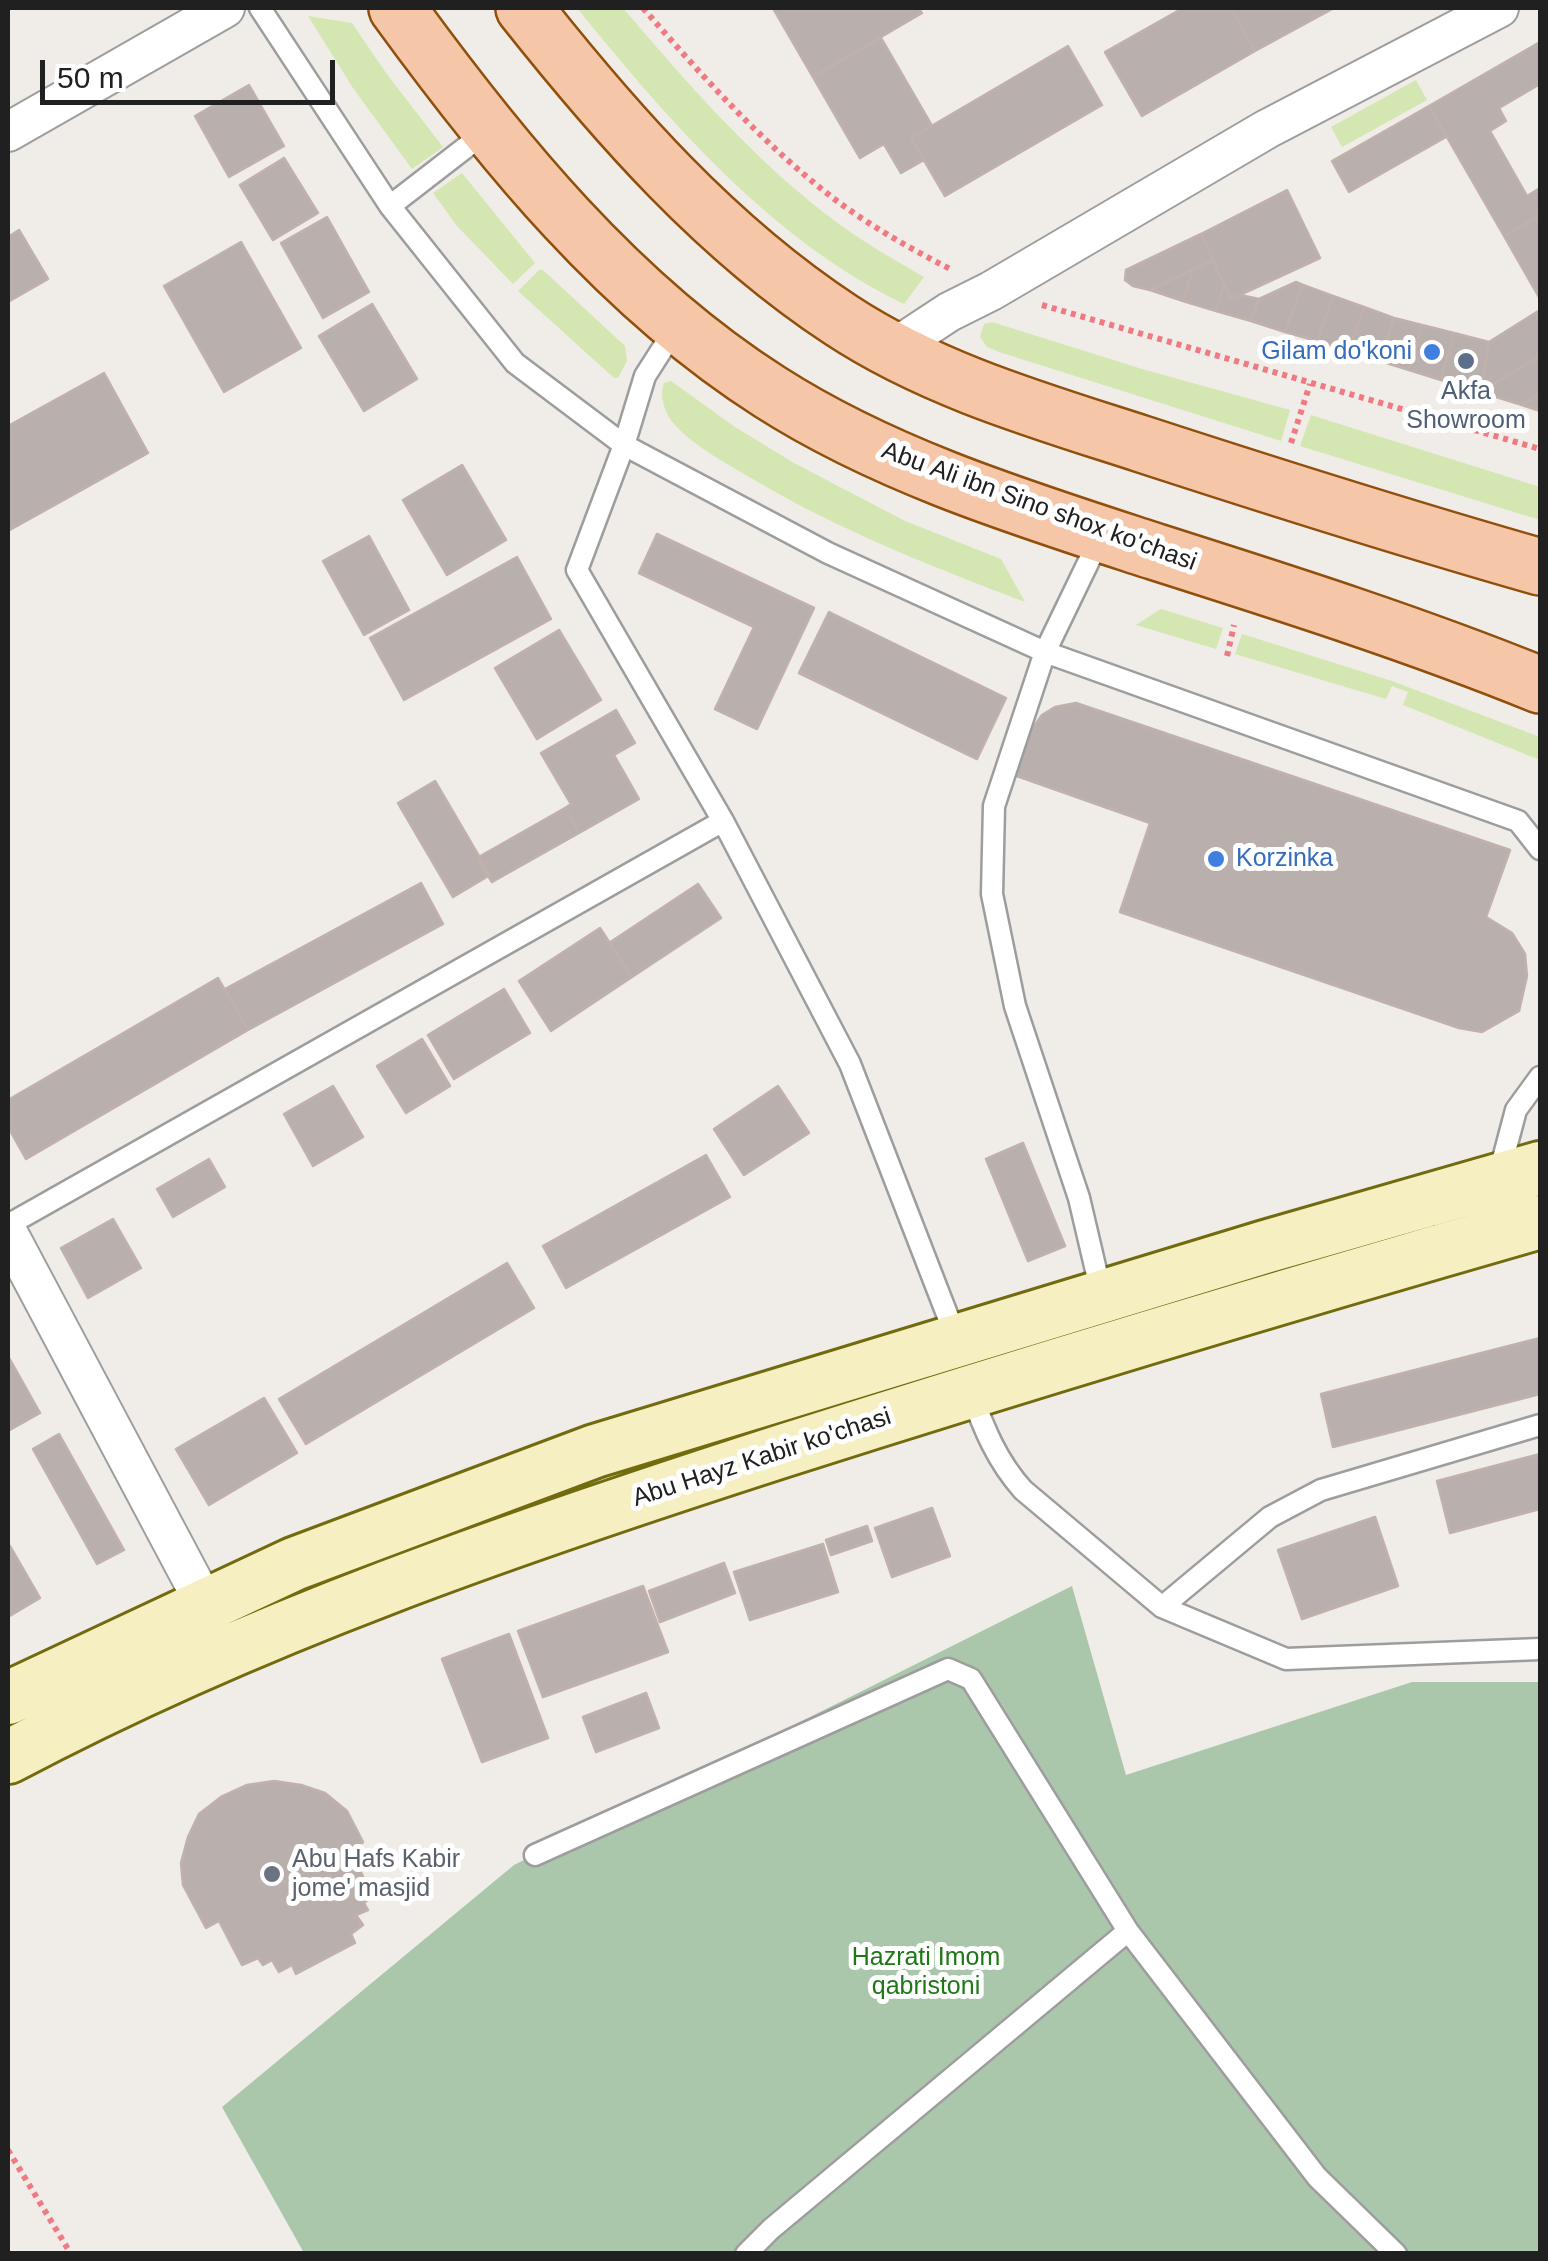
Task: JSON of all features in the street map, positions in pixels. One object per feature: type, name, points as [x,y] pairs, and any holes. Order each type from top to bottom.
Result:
[{"type":"main road","name":"Abu Ali ibn Sino shox ko'chasi","points":[[397,8],[489,129],[599,250],[678,324],[767,390],[828,426],[930,473],[1540,686]]},
{"type":"main road","points":[[524,8],[628,133],[720,224],[794,288],[844,323],[948,375],[1057,416],[1540,567]]},
{"type":"main road","name":"Abu Hayz Kabir ko'chasi","points":[[8,1757],[221,1653],[640,1497],[964,1366],[1102,1298],[1519,1174]]},
{"type":"main road","name":"Abu Hayz Kabir ko'chasi","points":[[8,1698],[294,1564],[595,1450],[1281,1297],[1540,1222]]},
{"type":"street","points":[[8,132],[225,8]]},
{"type":"street","points":[[888,346],[991,291],[1267,130],[1499,8]]},
{"type":"street","points":[[8,1233],[204,1604]]},
{"type":"street","points":[[1265,1247],[1259,1261],[1260,1277],[1269,1290],[1281,1297]]},
{"type":"lane","points":[[260,8],[390,206],[515,363],[624,446],[828,554],[1046,652],[1518,820],[1540,849]]},
{"type":"lane","points":[[390,206],[489,129]]},
{"type":"lane","points":[[678,324],[645,376],[624,446],[577,570],[723,821],[850,1064],[1004,1469],[1022,1490],[1162,1607],[1286,1659],[1540,1649]]},
{"type":"lane","points":[[1102,534],[1046,652],[994,806],[992,894],[1015,1006],[1079,1198],[1102,1298]]},
{"type":"lane","points":[[8,1225],[723,821]]},
{"type":"lane","points":[[1519,1174],[1516,1110],[1540,1077]]},
{"type":"lane","points":[[1162,1607],[1270,1517],[1320,1490],[1540,1425]]},
{"type":"lane","points":[[535,1854],[948,1669],[971,1679],[1128,1932],[1317,2177],[1396,2254]]},
{"type":"lane","points":[[746,2254],[786,2216],[1128,1932]]},
{"type":"path","points":[[1292,443],[1310,384]]},
{"type":"path","points":[[1227,656],[1234,625]]},
{"type":"path","points":[[8,2150],[70,2254]]},
{"type":"green space","points":[[577,8],[623,8],[698,94],[780,176],[849,231],[924,277],[904,304],[856,278],[766,212],[648,93]]},
{"type":"green space","points":[[308,16],[352,23],[443,147],[412,169],[353,88]]},
{"type":"green space","points":[[1416,80],[1427,100],[1342,147],[1331,127]]},
{"type":"green space","points":[[462,173],[535,263],[513,284],[457,226],[433,193]]},
{"type":"green space","points":[[539,270],[625,346],[627,361],[618,378],[518,291]]},
{"type":"green space","points":[[992,322],[1290,410],[1281,441],[999,352],[987,347],[980,337],[984,324]]},
{"type":"green space","points":[[671,381],[794,463],[905,521],[1001,559],[1025,602],[851,531],[711,454],[668,416],[662,394],[664,383]]},
{"type":"green space","points":[[1311,415],[1540,487],[1540,520],[1300,446]]},
{"type":"green space","points":[[1161,609],[1223,628],[1216,649],[1136,625]]},
{"type":"green space","points":[[1242,634],[1392,681],[1540,737],[1540,760],[1403,705],[1408,692],[1392,686],[1386,699],[1235,654]]},
{"type":"green space","name":"Hazrati Imom qabristoni","points":[[1072,1586],[1126,1775],[1412,1682],[1540,1682],[1540,2253],[304,2253],[222,2107],[514,1865]]},
{"type":"building","points":[[773,8],[918,8],[922,13],[813,77]]},
{"type":"building","points":[[1183,8],[1231,8],[1255,51],[1142,116],[1105,52]]},
{"type":"building","points":[[1231,8],[1334,8],[1255,51]]},
{"type":"building","points":[[881,38],[932,126],[911,138],[924,160],[901,173],[884,144],[860,158],[813,77]]},
{"type":"building","points":[[1540,42],[1540,84],[1499,108],[1506,121],[1490,131],[1527,196],[1540,188],[1540,215],[1504,236],[1429,106]]},
{"type":"building","points":[[1068,46],[1102,105],[945,196],[911,138]]},
{"type":"building","points":[[249,85],[284,146],[229,177],[195,116]]},
{"type":"building","points":[[1429,106],[1446,137],[1349,192],[1332,161]]},
{"type":"building","points":[[284,158],[318,213],[273,240],[240,185]]},
{"type":"building","points":[[1287,190],[1320,258],[1231,299],[1201,234]]},
{"type":"building","points":[[1540,215],[1540,299],[1504,236]]},
{"type":"building","points":[[327,217],[369,292],[323,318],[281,243]]},
{"type":"building","points":[[19,230],[48,279],[8,302],[8,237]]},
{"type":"building","points":[[1201,234],[1213,260],[1150,290],[1125,280],[1126,270]]},
{"type":"building","points":[[241,242],[301,348],[224,392],[164,286]]},
{"type":"building","points":[[1213,260],[1224,285],[1216,311],[1183,301],[1193,269]]},
{"type":"building","points":[[1193,269],[1183,301],[1150,290]]},
{"type":"building","points":[[1296,282],[1303,285],[1285,332],[1251,321],[1259,299]]},
{"type":"building","points":[[1224,285],[1231,299],[1240,295],[1259,299],[1251,321],[1216,311]]},
{"type":"building","points":[[1303,285],[1333,296],[1317,341],[1285,332]]},
{"type":"building","points":[[1333,296],[1364,307],[1349,351],[1317,341]]},
{"type":"building","points":[[372,304],[417,379],[364,411],[319,336]]},
{"type":"building","points":[[1364,307],[1394,318],[1380,361],[1349,351]]},
{"type":"building","points":[[1540,310],[1540,356],[1480,392],[1489,342]]},
{"type":"building","name":"Gilam do'koni","points":[[1394,318],[1422,325],[1409,370],[1380,361]]},
{"type":"building","name":"Gilam do'koni","points":[[1422,325],[1454,333],[1441,380],[1409,370]]},
{"type":"building","name":"Akfa Showroom","points":[[1454,333],[1489,342],[1480,392],[1441,380]]},
{"type":"building","points":[[1540,356],[1540,393],[1522,405],[1480,392]]},
{"type":"building","points":[[104,373],[148,453],[8,531],[8,426]]},
{"type":"building","points":[[1540,393],[1540,411],[1522,405]]},
{"type":"building","points":[[462,465],[506,540],[447,575],[403,500]]},
{"type":"building","points":[[657,534],[814,608],[757,729],[715,709],[754,627],[639,573]]},
{"type":"building","points":[[369,536],[409,610],[364,635],[323,561]]},
{"type":"building","points":[[517,557],[551,619],[404,700],[370,638]]},
{"type":"building","points":[[829,612],[1006,698],[977,759],[799,673]]},
{"type":"building","points":[[559,630],[601,700],[537,739],[495,668]]},
{"type":"building","points":[[1076,703],[1510,850],[1486,917],[1512,933],[1525,954],[1527,976],[1519,1011],[1482,1032],[1459,1028],[1120,912],[1150,823],[1014,775],[1026,737],[1042,715],[1055,707]]},
{"type":"building","points":[[616,710],[635,743],[614,755],[639,799],[579,833],[565,808],[571,804],[541,753]]},
{"type":"building","points":[[435,781],[490,875],[453,897],[398,803]]},
{"type":"building","points":[[565,808],[579,833],[492,882],[477,858]]},
{"type":"building","points":[[421,883],[443,924],[248,1030],[225,989]]},
{"type":"building","points":[[698,884],[721,918],[632,977],[609,943]]},
{"type":"building","points":[[600,928],[632,977],[551,1031],[519,981]]},
{"type":"building","points":[[218,978],[248,1030],[26,1159],[8,1127],[8,1100]]},
{"type":"building","points":[[504,989],[530,1033],[454,1079],[428,1035]]},
{"type":"building","points":[[422,1039],[450,1086],[406,1113],[377,1066]]},
{"type":"building","points":[[333,1086],[363,1137],[313,1166],[284,1114]]},
{"type":"building","points":[[778,1086],[809,1133],[744,1175],[714,1129]]},
{"type":"building","points":[[1023,1143],[1065,1246],[1028,1261],[986,1159]]},
{"type":"building","points":[[706,1155],[730,1197],[566,1288],[543,1246]]},
{"type":"building","points":[[209,1159],[225,1187],[173,1217],[157,1189]]},
{"type":"building","points":[[113,1219],[141,1268],[88,1298],[61,1248]]},
{"type":"building","points":[[507,1263],[534,1308],[306,1444],[279,1399]]},
{"type":"building","points":[[1540,1338],[1540,1394],[1333,1447],[1321,1394]]},
{"type":"building","points":[[8,1356],[40,1413],[8,1431]]},
{"type":"building","points":[[264,1398],[297,1453],[209,1505],[176,1449]]},
{"type":"building","points":[[59,1434],[124,1550],[97,1564],[33,1449]]},
{"type":"building","points":[[1540,1454],[1540,1509],[1450,1533],[1437,1481]]},
{"type":"building","points":[[932,1508],[950,1556],[892,1577],[875,1528]]},
{"type":"building","points":[[1375,1517],[1398,1586],[1302,1619],[1278,1550]]},
{"type":"building","points":[[867,1526],[872,1541],[831,1555],[826,1540]]},
{"type":"building","points":[[823,1544],[838,1592],[750,1620],[734,1572]]},
{"type":"building","points":[[8,1548],[40,1598],[8,1617]]},
{"type":"building","points":[[724,1563],[735,1593],[660,1622],[649,1591]]},
{"type":"building","points":[[643,1586],[668,1652],[543,1697],[518,1631]]},
{"type":"building","points":[[509,1634],[548,1738],[482,1762],[442,1659]]},
{"type":"building","points":[[646,1693],[659,1728],[596,1752],[583,1717]]},
{"type":"building","name":"Abu Hafs Kabir jome' masjid","points":[[274,1781],[325,1793],[347,1811],[363,1842],[352,1853],[372,1896],[364,1903],[368,1910],[356,1915],[363,1925],[351,1934],[355,1943],[296,1974],[292,1965],[279,1972],[272,1960],[263,1965],[258,1958],[242,1965],[219,1921],[206,1928],[183,1885],[181,1863],[199,1814],[221,1797],[247,1785]]},
{"type":"place","name":"Gilam do'koni","points":[[1432,352]]},
{"type":"place","name":"Akfa Showroom","points":[[1466,361]]},
{"type":"place","name":"Korzinka","points":[[1216,859]]},
{"type":"place","name":"Abu Hafs Kabir jome' masjid","points":[[272,1874]]}]
